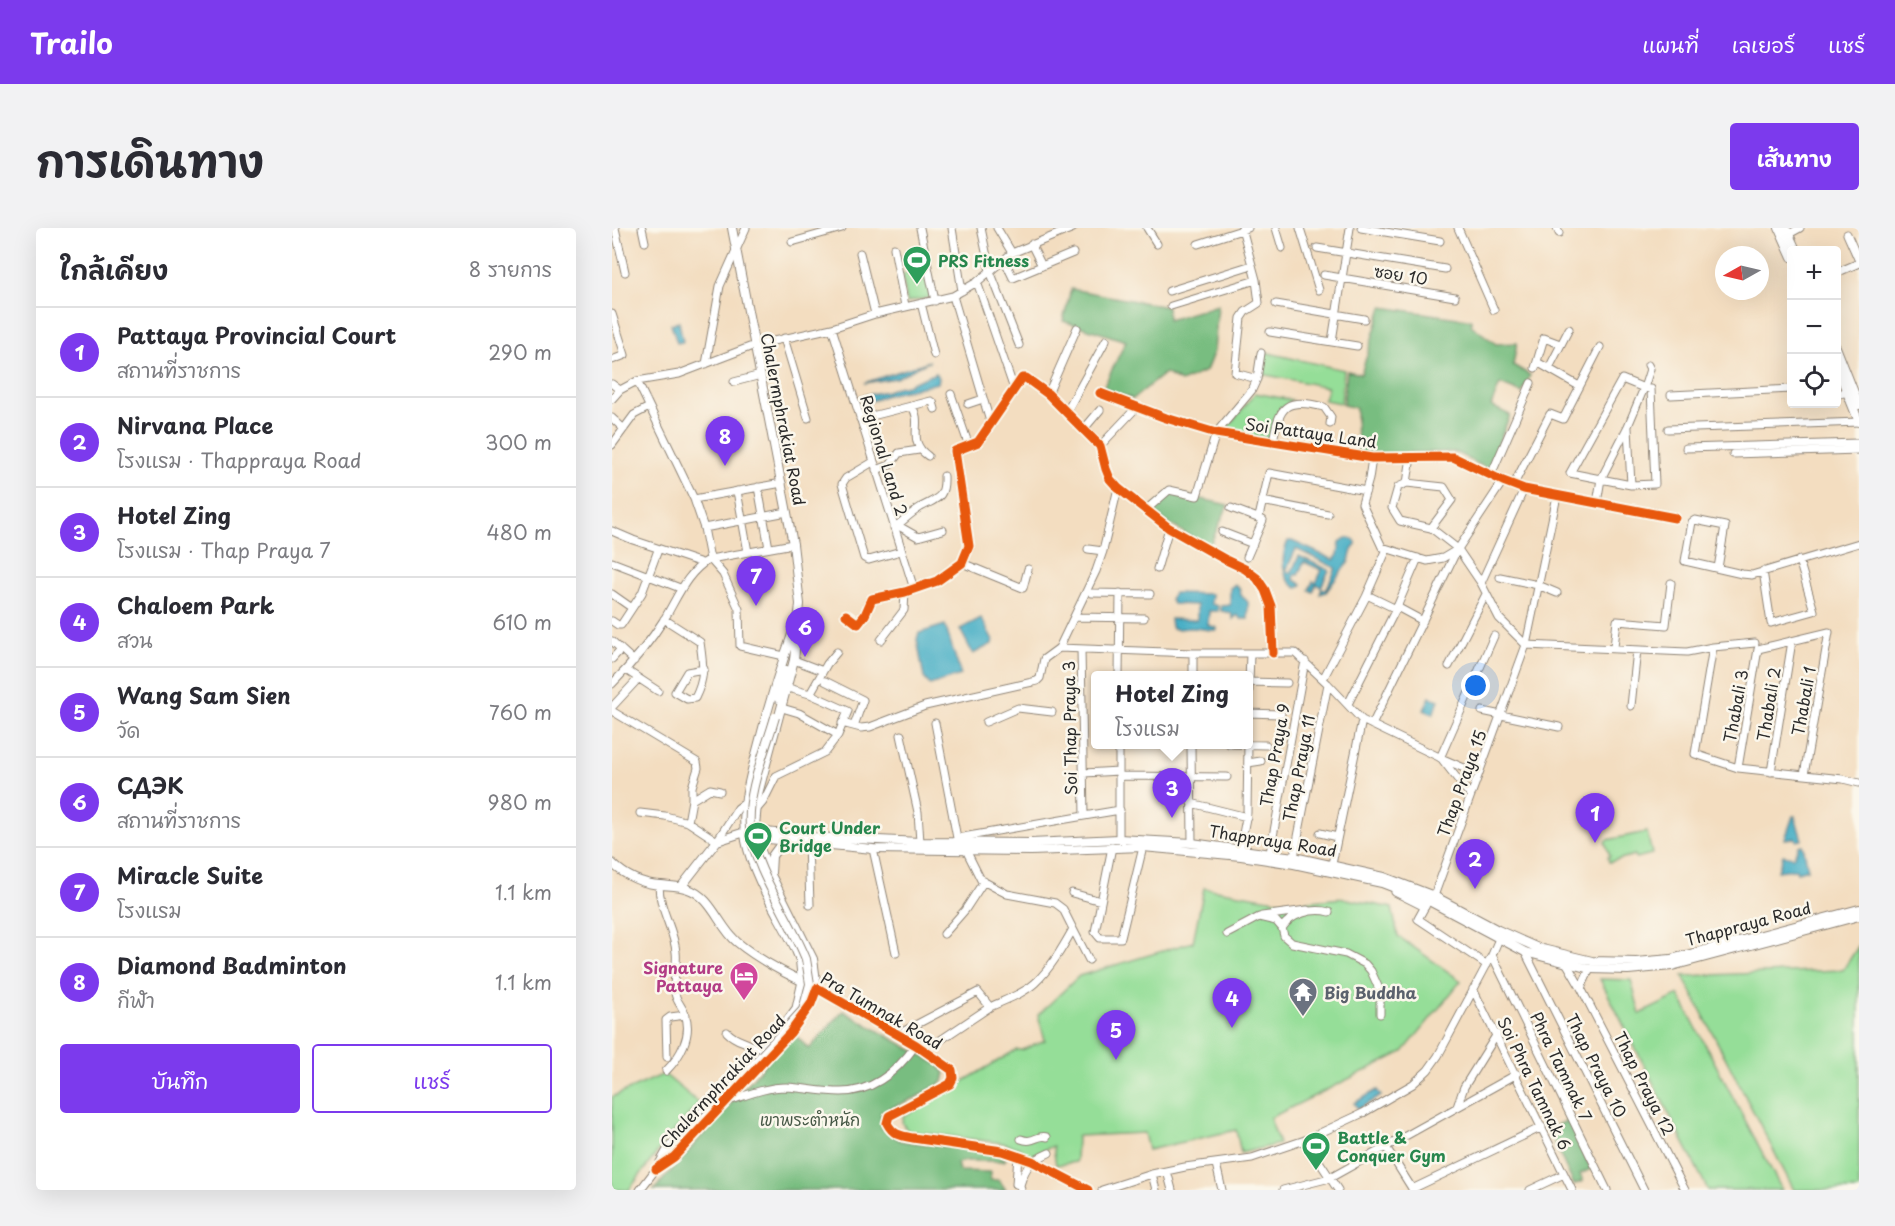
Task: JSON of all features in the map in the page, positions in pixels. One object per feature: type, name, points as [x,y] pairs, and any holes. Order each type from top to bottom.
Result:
[{"type":"main road","name":"Chalermphrakiat Road","points":[[732,228],[782,483],[799,587],[799,617],[794,660],[758,794],[757,835],[770,873],[813,959],[817,988]]},
{"type":"main road","points":[[1779,228],[1787,247]]},
{"type":"main road","points":[[1787,231],[1794,246]]},
{"type":"main road","points":[[1839,354],[1859,405]]},
{"type":"main road","points":[[1841,377],[1859,422]]},
{"type":"main road","name":"Chalermphrakiat Road","points":[[799,617],[784,656],[747,791],[745,835],[759,877],[799,958],[802,981]]},
{"type":"main road","points":[[656,1169],[792,1024],[802,1010],[809,993],[810,975],[807,959],[763,869],[751,836],[752,802],[799,617]]},
{"type":"main road","points":[[747,791],[753,795],[758,794]]},
{"type":"main road","points":[[756,809],[762,821],[773,833]]},
{"type":"main road","name":"Thappraya Road","points":[[717,841],[745,835],[773,833],[803,840],[873,849],[966,850],[1119,839],[1192,843],[1270,853],[1332,864],[1384,877],[1500,936],[1567,964],[1590,969],[1632,966],[1671,959],[1859,916]]},
{"type":"main road","name":"Thappraya Road","points":[[757,835],[783,841],[957,841],[1028,847],[1143,847],[1237,855],[1349,875],[1382,883],[1429,901]]},
{"type":"main road","points":[[612,863],[635,879],[681,887],[717,841]]},
{"type":"main road","points":[[759,877],[762,871],[770,873],[772,856],[783,841]]},
{"type":"main road","name":"Pra Tumnak Road","points":[[681,887],[703,898],[735,940],[786,972],[817,988]]},
{"type":"main road","name":"Thappraya Road","points":[[1748,943],[1859,909]]},
{"type":"main road","name":"Thappraya Road","points":[[1500,936],[1525,952],[1632,966]]},
{"type":"main road","points":[[795,948],[802,950],[806,944]]},
{"type":"main road","points":[[786,972],[794,971],[799,958]]},
{"type":"street","points":[[615,228],[625,272]]},
{"type":"street","points":[[642,228],[645,242]]},
{"type":"street","points":[[706,364],[720,286],[746,228]]},
{"type":"street","points":[[792,242],[844,228]]},
{"type":"street","points":[[920,228],[935,301]]},
{"type":"street","points":[[952,228],[962,291]]},
{"type":"street","points":[[981,228],[990,271],[1019,345]]},
{"type":"street","points":[[997,228],[1012,253]]},
{"type":"street","points":[[612,399],[620,390],[637,381],[679,374],[755,345],[832,328],[905,306],[953,296],[976,282],[1012,253],[1073,228]]},
{"type":"street","points":[[1147,228],[1157,244]]},
{"type":"street","points":[[1276,228],[1282,248]]},
{"type":"street","points":[[1300,228],[1319,290]]},
{"type":"street","points":[[1332,341],[1350,228]]},
{"type":"street","points":[[1361,228],[1440,241]]},
{"type":"street","points":[[1458,228],[1494,310]]},
{"type":"street","points":[[1787,231],[1800,228]]},
{"type":"street","points":[[1198,244],[1244,229],[1259,303],[1245,312],[1241,318],[1235,373],[1257,379]]},
{"type":"street","points":[[1841,271],[1859,262],[1847,234]]},
{"type":"street","points":[[1030,244],[1042,266]]},
{"type":"street","points":[[894,248],[905,306]]},
{"type":"street","points":[[1317,248],[1445,268]]},
{"type":"street","points":[[860,253],[875,314]]},
{"type":"street","points":[[1004,259],[1013,278],[1073,253]]},
{"type":"street","points":[[1169,291],[1252,265]]},
{"type":"street","name":"ซอย 10","points":[[1324,275],[1455,297]]},
{"type":"street","points":[[1171,306],[1256,280]]},
{"type":"street","points":[[976,282],[1014,389]]},
{"type":"street","points":[[953,296],[991,424]]},
{"type":"street","points":[[921,303],[934,355]]},
{"type":"street","points":[[1276,304],[1364,319]]},
{"type":"street","points":[[612,314],[625,355],[612,360]]},
{"type":"street","name":"Regional Land 2","points":[[832,328],[914,590]]},
{"type":"street","points":[[1048,394],[1077,328]]},
{"type":"street","points":[[1549,368],[1569,329]]},
{"type":"street","points":[[1270,332],[1357,346]]},
{"type":"street","points":[[1560,344],[1544,338],[1536,365],[1549,368],[1579,386]]},
{"type":"street","points":[[783,339],[808,418]]},
{"type":"street","points":[[1066,412],[1106,340]]},
{"type":"street","points":[[1514,484],[1550,414],[1563,419],[1600,347]]},
{"type":"street","points":[[1147,509],[1169,490],[1197,496],[1216,433],[1252,390],[1257,379],[1261,353]]},
{"type":"street","points":[[1597,503],[1601,479],[1644,388],[1650,369],[1648,365]]},
{"type":"street","points":[[734,382],[761,375]]},
{"type":"street","points":[[846,615],[858,624],[872,599],[914,590],[937,581],[962,563],[969,546],[955,451],[978,442],[1022,378],[1026,378],[1048,394],[1100,446],[1106,470],[1118,488],[1169,528],[1245,569],[1257,578],[1268,594],[1271,606],[1273,653]]},
{"type":"street","points":[[1622,379],[1644,388],[1651,389],[1654,484],[1631,485],[1570,474],[1622,379]]},
{"type":"street","points":[[637,381],[694,499],[704,528],[710,559],[723,574],[739,609],[740,646],[784,656]]},
{"type":"street","points":[[1491,475],[1531,383]]},
{"type":"street","points":[[612,384],[620,390]]},
{"type":"street","points":[[1671,395],[1787,389]]},
{"type":"street","points":[[1841,394],[1847,392]]},
{"type":"street","name":"Soi Pattaya Land","points":[[1100,393],[1216,433],[1372,458],[1453,457],[1524,489],[1675,518]]},
{"type":"street","points":[[951,394],[969,446]]},
{"type":"street","points":[[968,404],[983,399]]},
{"type":"street","points":[[860,419],[931,401],[935,408]]},
{"type":"street","points":[[1273,442],[1276,423],[1282,411],[1293,403],[1324,407],[1331,417],[1330,424]]},
{"type":"street","points":[[911,406],[915,412],[916,443],[919,450],[928,456]]},
{"type":"street","points":[[1100,446],[1137,406]]},
{"type":"street","points":[[612,445],[637,412],[649,407]]},
{"type":"street","points":[[1084,429],[1100,410]]},
{"type":"street","points":[[612,418],[624,429]]},
{"type":"street","points":[[1668,429],[1859,422]]},
{"type":"street","points":[[1628,426],[1631,485]]},
{"type":"street","points":[[1686,448],[1859,443]]},
{"type":"street","points":[[901,551],[867,560],[864,558],[842,484],[846,478],[874,466],[890,465],[899,453],[919,450]]},
{"type":"street","points":[[1733,454],[1859,450]]},
{"type":"street","points":[[1407,483],[1411,457]]},
{"type":"street","name":"Soi Pattaya Land","points":[[1372,458],[1362,504],[1382,547],[1388,549]]},
{"type":"street","points":[[1259,517],[1269,473],[1365,491]]},
{"type":"street","points":[[944,476],[944,487],[936,501],[921,507],[896,527],[918,537],[944,530]]},
{"type":"street","points":[[1372,725],[1458,549],[1503,481]]},
{"type":"street","points":[[694,499],[782,483]]},
{"type":"street","points":[[1431,528],[1452,500],[1444,487],[1407,483],[1398,487],[1392,508],[1400,520],[1431,528],[1458,549],[1481,583],[1499,618],[1526,645],[1614,647],[1687,652],[1713,646],[1757,646],[1792,641]]},
{"type":"street","points":[[758,488],[769,549]]},
{"type":"street","points":[[842,723],[861,728],[870,727],[926,706],[1037,681],[1040,678],[1044,659],[1059,648],[1096,571],[1118,488]]},
{"type":"street","points":[[1481,583],[1524,489]]},
{"type":"street","points":[[737,491],[748,552]]},
{"type":"street","name":"Thap Praya 15","points":[[1429,901],[1526,645],[1557,496]]},
{"type":"street","points":[[1262,501],[1328,514]]},
{"type":"street","points":[[1231,508],[1263,520],[1247,556]]},
{"type":"street","points":[[704,528],[787,512]]},
{"type":"street","points":[[1718,568],[1725,526],[1695,520],[1692,522],[1685,561],[1747,575],[1859,543]]},
{"type":"street","points":[[1157,569],[1169,528]]},
{"type":"street","points":[[612,531],[658,550],[702,563]]},
{"type":"street","points":[[1222,532],[1253,544]]},
{"type":"street","points":[[612,684],[634,661],[664,619],[680,588],[702,563],[710,559],[793,544]]},
{"type":"street","points":[[1088,549],[1103,551]]},
{"type":"street","points":[[1388,549],[1427,561],[1443,558],[1458,549]]},
{"type":"street","name":"Thap Praya 11","points":[[1294,857],[1326,682],[1388,549]]},
{"type":"street","points":[[612,621],[621,625],[649,576],[658,550]]},
{"type":"street","points":[[1348,704],[1397,608],[1418,558]]},
{"type":"street","points":[[1763,571],[1771,622],[1814,611],[1799,560]]},
{"type":"street","points":[[612,562],[680,588]]},
{"type":"street","points":[[962,563],[1023,588],[1028,569]]},
{"type":"street","points":[[1500,577],[1538,585],[1557,593]]},
{"type":"street","points":[[1614,647],[1617,621],[1666,626],[1671,583]]},
{"type":"street","points":[[881,640],[904,610],[905,592]]},
{"type":"street","points":[[1092,592],[1150,594]]},
{"type":"street","points":[[1119,671],[1120,593]]},
{"type":"street","points":[[612,594],[632,608]]},
{"type":"street","points":[[1449,666],[1486,594]]},
{"type":"street","points":[[1367,595],[1423,621]]},
{"type":"street","points":[[1074,617],[1144,618]]},
{"type":"street","points":[[664,619],[699,639],[704,669],[703,682],[695,698],[690,700],[675,692],[687,672],[704,669]]},
{"type":"street","name":"Thabali 1","points":[[1792,641],[1829,632],[1804,775]]},
{"type":"street","points":[[1441,758],[1494,636]]},
{"type":"street","points":[[612,641],[634,661]]},
{"type":"street","name":"Thabali 2","points":[[1771,772],[1792,641]]},
{"type":"street","points":[[1713,646],[1695,754],[1738,768],[1859,783]]},
{"type":"street","name":"Thabali 3","points":[[1738,768],[1757,646]]},
{"type":"street","points":[[1059,648],[1193,653],[1294,653],[1326,682],[1362,720],[1478,774]]},
{"type":"street","points":[[612,659],[621,649]]},
{"type":"street","name":"Soi Thap Praya 3","points":[[957,841],[1084,816],[1081,649]]},
{"type":"street","points":[[1631,706],[1637,650]]},
{"type":"street","points":[[810,694],[837,651]]},
{"type":"street","points":[[1192,671],[1193,653]]},
{"type":"street","points":[[1249,671],[1250,653]]},
{"type":"street","points":[[794,660],[823,671]]},
{"type":"street","name":"Thap Praya 9","points":[[1270,853],[1305,662]]},
{"type":"street","points":[[626,670],[658,691]]},
{"type":"street","points":[[638,679],[612,709],[697,762],[698,768],[692,787],[688,822]]},
{"type":"street","points":[[825,681],[863,700],[854,726]]},
{"type":"street","points":[[1253,682],[1287,683]]},
{"type":"street","points":[[756,809],[763,802],[776,776],[825,752],[838,735],[848,711],[810,694],[788,688]]},
{"type":"street","points":[[782,708],[800,713],[838,735]]},
{"type":"street","points":[[986,722],[1018,708],[1052,712]]},
{"type":"street","points":[[1482,711],[1559,727]]},
{"type":"street","points":[[1253,714],[1281,714]]},
{"type":"street","points":[[1332,864],[1362,720]]},
{"type":"street","points":[[935,723],[957,841]]},
{"type":"street","points":[[901,735],[918,812],[920,842]]},
{"type":"street","points":[[1253,745],[1266,745]]},
{"type":"street","points":[[1119,749],[1119,839]]},
{"type":"street","points":[[1191,749],[1192,843]]},
{"type":"street","points":[[1240,849],[1246,817],[1248,749]]},
{"type":"street","points":[[1441,758],[1470,795]]},
{"type":"street","points":[[1248,763],[1261,761]]},
{"type":"street","points":[[1084,773],[1227,777]]},
{"type":"street","points":[[692,801],[710,789],[720,791]]},
{"type":"street","points":[[640,813],[688,822],[717,841],[738,808],[745,803]]},
{"type":"street","points":[[1191,803],[1246,817]]},
{"type":"street","points":[[1084,816],[1120,810]]},
{"type":"street","points":[[1320,833],[1337,837]]},
{"type":"street","points":[[803,840],[810,905]]},
{"type":"street","points":[[1112,847],[1095,932],[1100,938],[1121,938],[1143,847]]},
{"type":"street","points":[[873,849],[896,952]]},
{"type":"street","points":[[966,850],[978,877],[984,881],[1007,894],[1055,903],[1063,909],[1089,960]]},
{"type":"street","points":[[944,934],[965,910],[984,881]]},
{"type":"street","points":[[659,885],[659,897],[676,951],[675,996],[686,1015],[686,1040],[677,1059],[666,1071]]},
{"type":"street","points":[[1072,894],[1101,901]]},
{"type":"street","points":[[1429,901],[1418,919],[1487,965]]},
{"type":"street","points":[[1227,934],[1266,914],[1318,910],[1329,912]]},
{"type":"street","points":[[1282,928],[1287,920],[1311,911]]},
{"type":"street","points":[[1259,917],[1276,921],[1282,928],[1284,936],[1292,943],[1346,954],[1365,964],[1371,971],[1380,992],[1380,1014]]},
{"type":"street","points":[[939,1041],[990,1007],[1035,983],[1063,948],[1073,929]]},
{"type":"street","points":[[1102,1190],[1152,1174],[1252,1158],[1305,1140],[1363,1113],[1413,1084],[1423,1075],[1442,1049],[1500,936]]},
{"type":"street","name":"Thap Praya 10","points":[[1525,952],[1644,1190]]},
{"type":"street","name":"Phra Tamnak 7","points":[[1492,955],[1607,1190]]},
{"type":"street","name":"Thap Praya 12","points":[[1567,964],[1685,1190]]},
{"type":"street","points":[[1581,988],[1590,969]]},
{"type":"street","name":"Chalermphrakiat Road","points":[[640,1190],[668,1148],[784,1024],[796,1008],[802,981]]},
{"type":"street","name":"Chalermphrakiat Road","points":[[656,1169],[674,1157],[792,1030],[811,1004],[817,988]]},
{"type":"street","name":"Pra Tumnak Road","points":[[817,988],[900,1035],[952,1070],[953,1078],[950,1084],[892,1113],[887,1120],[890,1129],[896,1134],[997,1149],[1018,1155],[1088,1190]]},
{"type":"street","name":"Soi Phra Tamnak 6","points":[[1473,989],[1517,1074],[1572,1190]]},
{"type":"street","points":[[900,1035],[978,992],[990,1007]]},
{"type":"street","points":[[667,1057],[666,1020],[670,1017],[686,1015]]},
{"type":"street","points":[[784,1024],[789,1025],[792,1030]]},
{"type":"street","points":[[727,1032],[736,1040],[750,1043],[759,1051]]},
{"type":"street","points":[[1457,1107],[1464,1087],[1497,1034]]},
{"type":"street","points":[[727,1102],[770,1089],[786,1087],[840,1092],[863,1088],[893,1071],[916,1045]]},
{"type":"street","points":[[1286,1190],[1330,1178],[1517,1074]]},
{"type":"street","points":[[1386,1147],[1413,1189],[1542,1127]]},
{"type":"street","points":[[1021,1139],[1028,1141],[1047,1137]]},
{"type":"street","points":[[1305,1140],[1338,1190]]},
{"type":"street","points":[[1017,1187],[1032,1161],[1049,1153]]},
{"type":"street","points":[[1017,1187],[1018,1155]]},
{"type":"street","points":[[1215,1164],[1222,1190]]},
{"type":"street","points":[[1167,1171],[1172,1190]]},
{"type":"street","points":[[1152,1174],[1156,1190]]},
{"type":"street","points":[[1530,1190],[1564,1174]]},
{"type":"green space","name":"PRS Fitness","points":[[927,269],[932,297],[907,302],[902,274]]},
{"type":"green space","points":[[1071,289],[1167,307],[1168,320],[1218,305],[1214,351],[1206,371],[1181,382],[1165,373],[1133,399],[1103,388],[1126,341],[1063,321]]},
{"type":"green space","points":[[1382,307],[1471,320],[1471,325],[1496,344],[1517,343],[1513,365],[1530,375],[1522,393],[1500,384],[1491,406],[1510,415],[1488,469],[1455,452],[1374,453],[1357,451],[1356,408],[1343,405],[1347,371],[1361,374]]},
{"type":"green space","points":[[1264,352],[1344,370],[1341,403],[1324,400],[1328,387],[1261,374]]},
{"type":"green space","points":[[1255,393],[1292,400],[1276,416],[1270,438],[1224,432]]},
{"type":"green space","points":[[1171,492],[1228,505],[1209,547],[1166,522],[1151,509]]},
{"type":"green space","points":[[1647,832],[1652,854],[1636,858],[1635,855],[1609,862],[1608,857],[1610,856],[1605,842],[1607,840]]},
{"type":"green space","points":[[1204,888],[1293,903],[1342,898],[1392,908],[1398,936],[1461,981],[1403,1052],[1270,1118],[1279,1144],[1241,1153],[1236,1130],[1148,1150],[1144,1133],[1077,1136],[1076,1162],[1056,1165],[1053,1146],[1033,1155],[1002,1143],[908,1131],[902,1123],[903,1117],[1016,1050],[1022,1050],[1045,1040],[1038,1015],[1079,976],[1193,942]]},
{"type":"green space","points":[[1859,945],[1859,1190],[1794,1190],[1683,976],[1843,970]]},
{"type":"green space","points":[[1600,979],[1631,980],[1640,1014],[1679,995],[1782,1190],[1708,1190]]},
{"type":"green space","name":"เขาพระตำหนัก","points":[[843,1011],[937,1064],[945,1073],[943,1082],[915,1098],[881,1112],[882,1128],[901,1141],[992,1152],[1006,1159],[1004,1161],[957,1163],[959,1171],[991,1172],[990,1180],[999,1180],[1006,1190],[654,1190],[793,1033],[809,1049]]},
{"type":"green space","points":[[664,1074],[699,1103],[665,1142],[629,1190],[612,1190],[612,1097]]},
{"type":"green space","points":[[1569,1120],[1591,1169],[1580,1174],[1583,1181],[1574,1185],[1548,1129]]},
{"type":"water","points":[[679,322],[683,342],[677,343],[671,324]]},
{"type":"water","points":[[930,361],[896,378],[864,383]]},
{"type":"water","points":[[936,373],[939,378],[938,383],[887,395],[863,404],[860,396],[902,387]]},
{"type":"water","points":[[1346,538],[1356,542],[1356,545],[1349,561],[1326,592],[1320,594],[1322,588],[1326,590],[1336,568],[1296,549],[1286,571],[1291,573],[1299,556],[1329,570],[1321,587],[1316,584],[1313,592],[1309,590],[1313,581],[1316,583],[1322,570],[1304,562],[1298,575],[1295,574],[1294,580],[1302,584],[1300,587],[1297,588],[1287,579],[1283,560],[1288,541],[1334,560],[1338,555],[1340,542]]},
{"type":"water","points":[[1234,585],[1239,588],[1241,595],[1248,602],[1248,619],[1241,619],[1237,615],[1233,619],[1231,613],[1221,611],[1221,606],[1230,605],[1230,588]]},
{"type":"water","points":[[1174,593],[1212,594],[1211,604],[1218,606],[1218,611],[1209,611],[1208,625],[1217,630],[1171,627],[1170,619],[1197,620],[1197,605],[1173,604],[1170,599]]},
{"type":"water","points":[[981,618],[993,640],[992,644],[973,654],[960,629]]},
{"type":"water","points":[[945,625],[961,675],[930,685],[924,678],[917,639],[919,633]]},
{"type":"water","points":[[1430,697],[1439,700],[1433,714],[1424,710]]},
{"type":"water","points":[[1793,816],[1795,816],[1802,840],[1785,839]]},
{"type":"water","points":[[1803,845],[1808,869],[1797,872],[1796,869],[1778,871],[1783,855],[1793,857],[1799,846]]},
{"type":"water","points":[[1377,1090],[1381,1096],[1358,1109],[1354,1103]]},
{"type":"cycle path","points":[[846,615],[858,624],[872,599],[905,592],[937,581],[962,563],[969,546],[955,451],[978,442],[1022,378],[1026,378],[1048,394],[1100,446],[1110,479],[1118,488],[1169,528],[1245,569],[1257,578],[1271,606],[1273,653]]},
{"type":"cycle path","points":[[1100,393],[1166,418],[1216,433],[1372,458],[1453,457],[1524,489],[1675,518]]},
{"type":"cycle path","points":[[656,1169],[674,1157],[790,1033],[811,1004],[817,988],[916,1045],[952,1070],[953,1078],[950,1084],[889,1116],[887,1123],[895,1132],[901,1136],[1002,1151],[1032,1161],[1088,1190]]},
{"type":"place","name":"PRS Fitness","points":[[917,286]]},
{"type":"place","name":"Diamond Badminton","points":[[725,466]]},
{"type":"place","name":"Miracle Suite","points":[[756,606]]},
{"type":"place","name":"СДЭК","points":[[805,657]]},
{"type":"place","name":"Hotel Zing","points":[[1172,818]]},
{"type":"place","name":"Pattaya Provincial Court","points":[[1595,843]]},
{"type":"place","name":"Court Under Bridge","points":[[758,862]]},
{"type":"place","name":"Nirvana Place","points":[[1475,889]]},
{"type":"place","name":"Signature Pattaya","points":[[744,1002]]},
{"type":"place","name":"Big Buddha","points":[[1303,1018]]},
{"type":"place","name":"Chaloem Park","points":[[1232,1028]]},
{"type":"place","name":"Wang Sam Sien","points":[[1116,1060]]},
{"type":"place","name":"Battle & Conquer Gym","points":[[1316,1172]]}]
